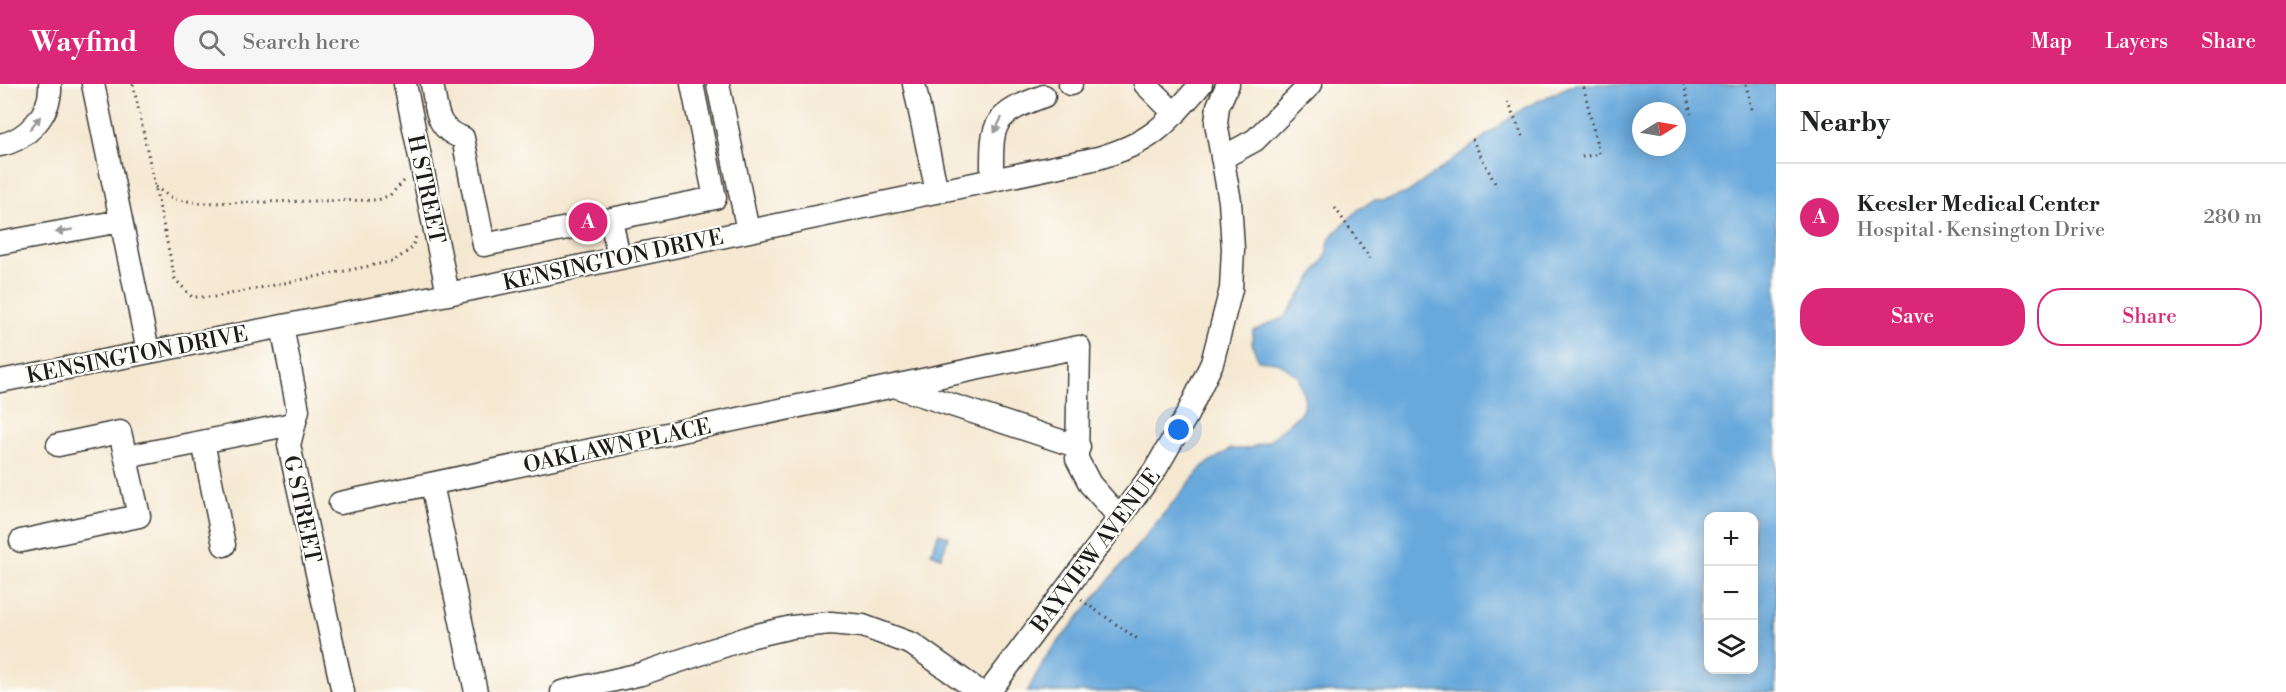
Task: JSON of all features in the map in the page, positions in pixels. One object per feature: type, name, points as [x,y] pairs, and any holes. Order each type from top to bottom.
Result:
[{"type":"street","points":[[0,145],[26,134],[38,122],[46,107],[50,84]]},
{"type":"street","points":[[93,84],[148,351]]},
{"type":"street","name":"H STREET","points":[[405,84],[448,294]]},
{"type":"street","points":[[432,84],[441,124],[450,134],[463,138],[484,245],[715,198],[692,87],[718,85],[748,231]]},
{"type":"street","points":[[914,84],[937,192]]},
{"type":"street","points":[[1145,84],[1175,114]]},
{"type":"street","name":"KENSINGTON DRIVE","points":[[0,381],[448,294],[1098,158],[1130,149],[1148,139],[1175,114],[1201,84]]},
{"type":"street","name":"BAYVIEW AVENUE","points":[[989,692],[1155,470],[1187,415],[1212,363],[1222,332],[1231,289],[1233,249],[1230,201],[1217,135],[1218,106],[1228,84]]},
{"type":"street","points":[[1222,158],[1255,140],[1311,84]]},
{"type":"street","points":[[992,180],[994,128],[1004,114],[1044,96]]},
{"type":"street","points":[[411,113],[437,106]]},
{"type":"street","points":[[611,219],[619,258]]},
{"type":"street","points":[[0,243],[121,221]]},
{"type":"street","name":"G STREET","points":[[282,326],[298,410],[292,424],[289,445],[343,692]]},
{"type":"street","name":"OAKLAWN PLACE","points":[[340,503],[1078,347],[1077,459],[1090,484],[1119,517]]},
{"type":"street","points":[[894,386],[1078,447]]},
{"type":"street","points":[[126,457],[292,424]]},
{"type":"street","points":[[21,541],[139,516],[120,432],[58,445]]},
{"type":"street","points":[[202,442],[224,545]]},
{"type":"street","points":[[432,484],[476,692]]},
{"type":"street","points":[[562,692],[641,674],[753,636],[792,627],[831,623],[863,626],[912,644],[980,692]]},
{"type":"path","points":[[134,84],[176,279],[192,297],[215,297],[394,261],[412,248],[416,231]]},
{"type":"path","points":[[1582,157],[1599,154],[1583,84]]},
{"type":"path","points":[[1684,84],[1691,114]]},
{"type":"path","points":[[1746,84],[1751,109]]},
{"type":"path","points":[[1507,102],[1524,139]]},
{"type":"path","points":[[1472,139],[1497,187]]},
{"type":"path","points":[[404,168],[409,189]]},
{"type":"path","points":[[155,187],[174,199],[200,203],[378,200],[390,195],[406,178]]},
{"type":"path","points":[[1335,208],[1370,258]]},
{"type":"path","points":[[1077,598],[1139,640]]},
{"type":"water","points":[[1574,84],[1776,84],[1776,692],[1027,692],[1046,657],[1203,466],[1231,449],[1247,449],[1269,441],[1301,413],[1305,400],[1298,376],[1277,362],[1258,360],[1252,343],[1253,331],[1285,317],[1325,258],[1330,238],[1359,209],[1374,200],[1383,201],[1407,193],[1524,108]]},
{"type":"water","points":[[939,533],[949,537],[941,557],[931,553]]},
{"type":"place","name":"Keesler Medical Center","points":[[588,222]]}]
